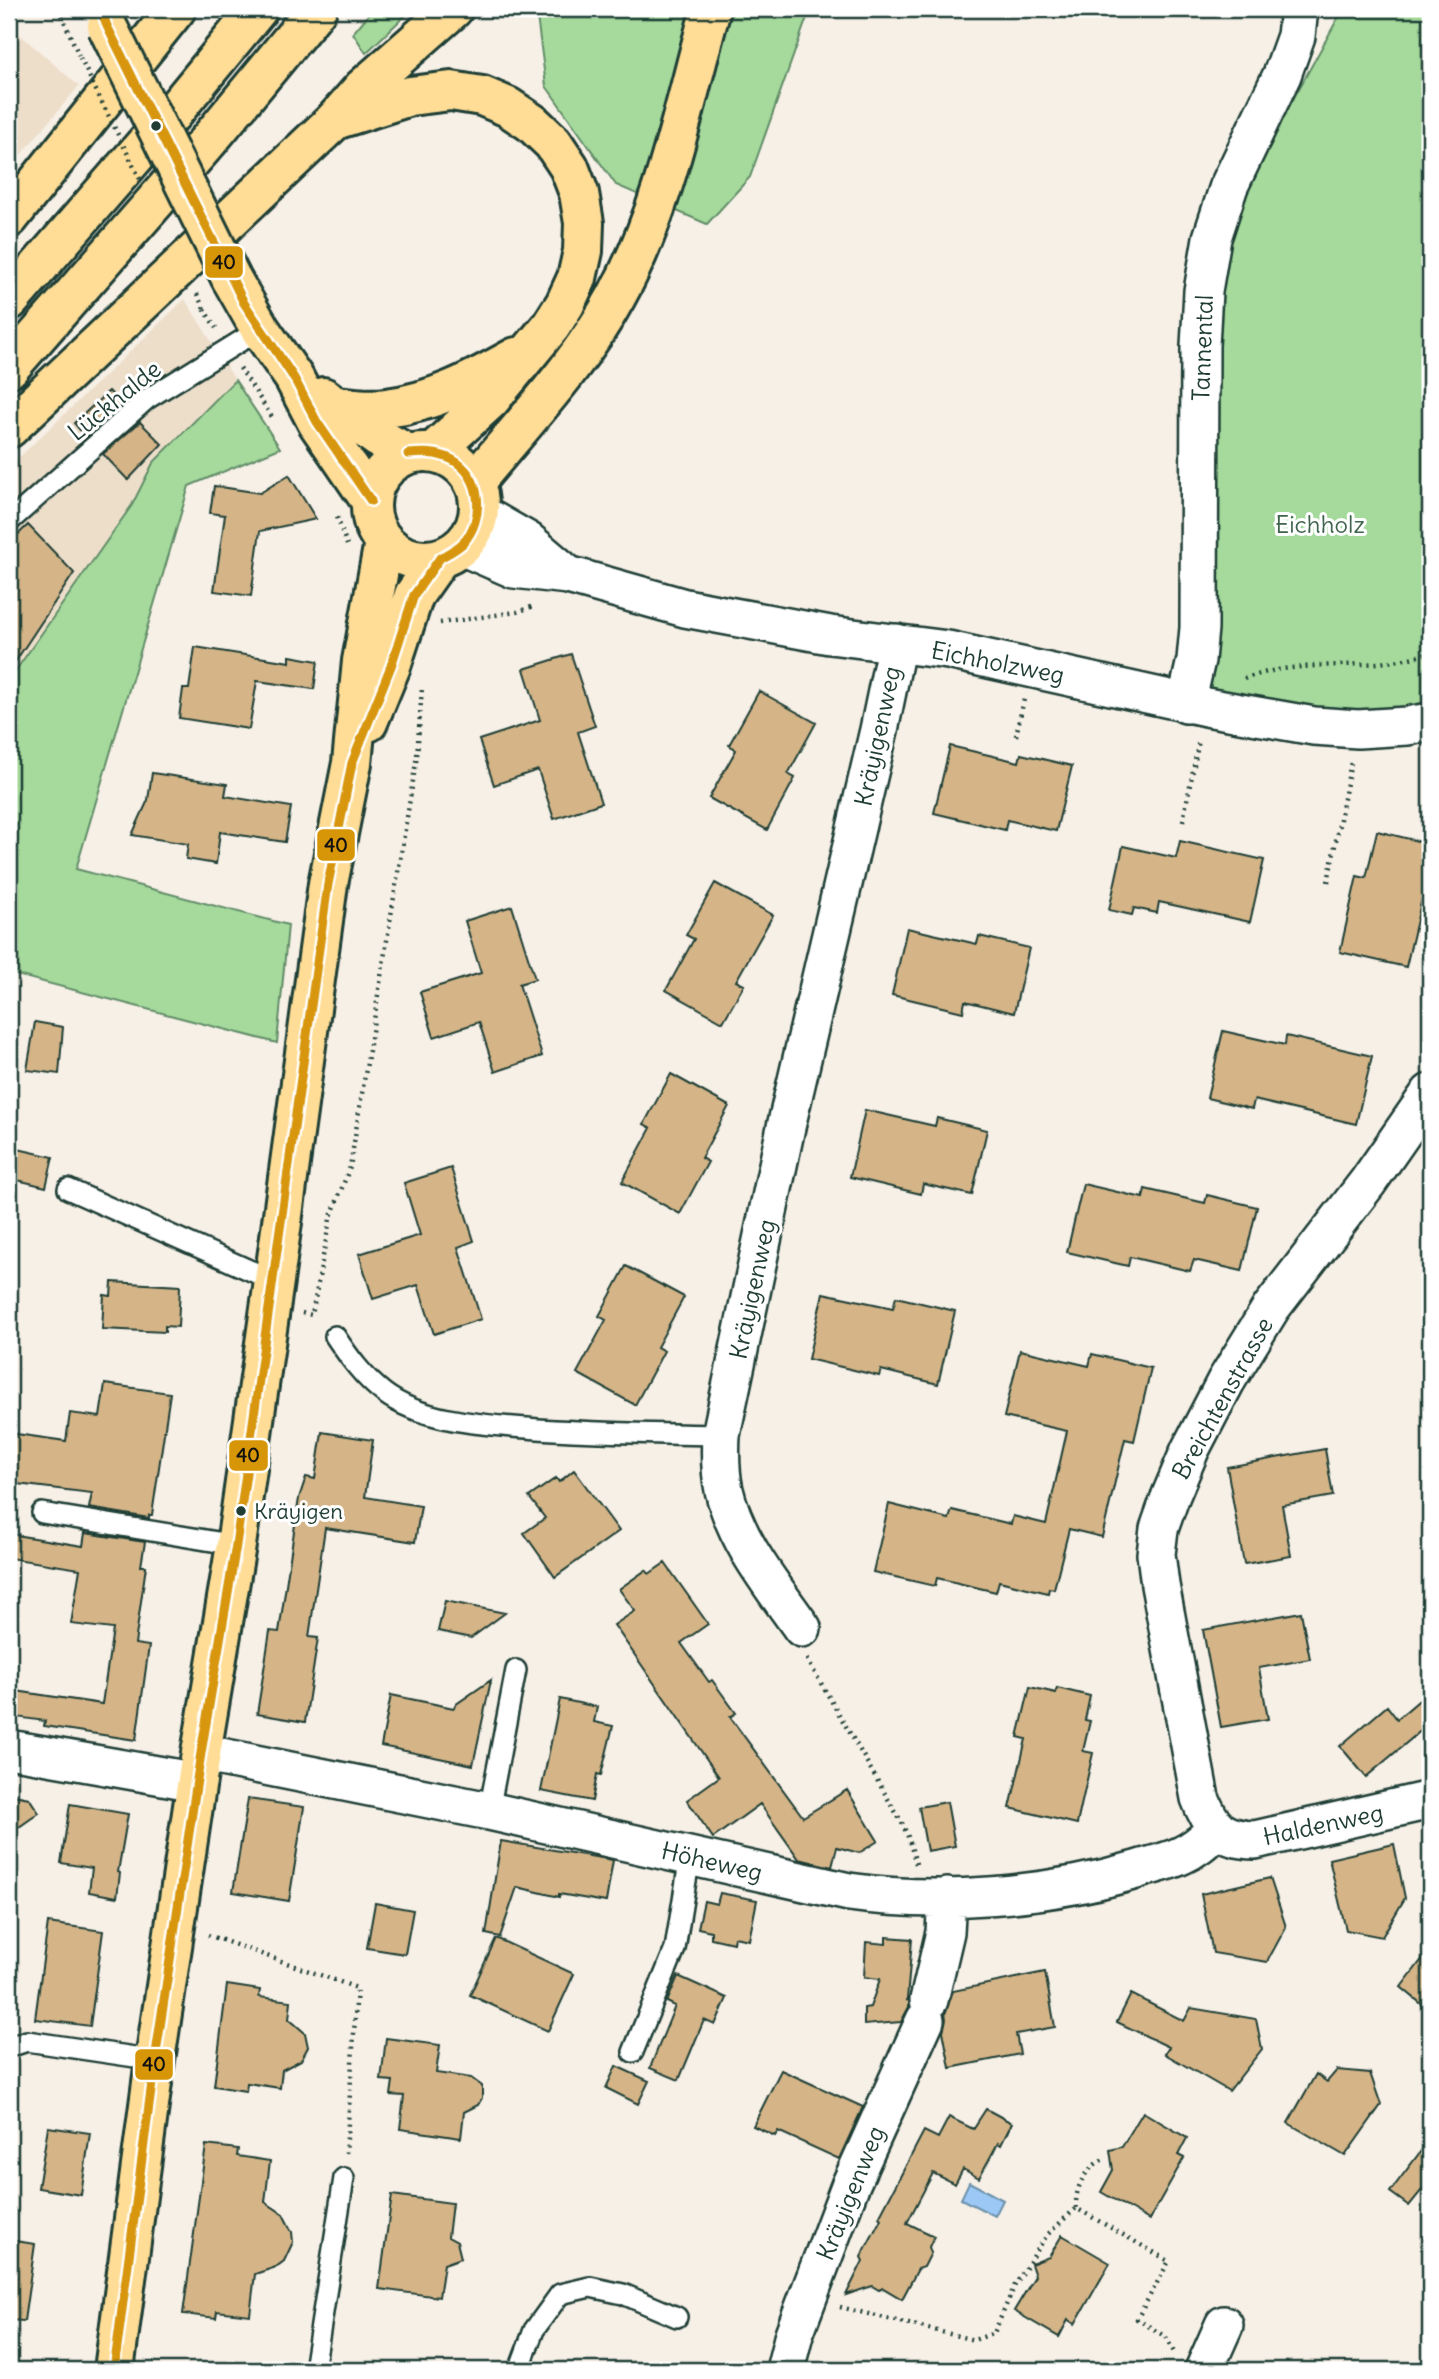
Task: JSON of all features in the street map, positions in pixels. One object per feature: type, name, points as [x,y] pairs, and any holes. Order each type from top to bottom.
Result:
[{"type":"main road","points":[[9,218],[176,9]]},
{"type":"main road","points":[[9,301],[175,110],[258,9]]},
{"type":"main road","points":[[9,369],[209,140],[317,9]]},
{"type":"main road","points":[[9,428],[335,120],[363,88],[453,9]]},
{"type":"main road","points":[[477,498],[595,333],[617,296],[640,247],[663,181],[711,9]]},
{"type":"main road","points":[[104,18],[231,278],[260,329],[294,378],[317,422],[353,508],[371,516],[384,542],[400,554],[420,560],[451,552]]},
{"type":"main road","points":[[335,120],[410,96],[451,91],[482,96],[508,107],[532,123],[553,143],[569,167],[579,193],[584,223],[583,251],[577,278],[565,304],[533,348],[490,400],[421,452],[394,460],[353,508]]},
{"type":"main road","points":[[337,406],[382,409],[411,403],[473,380],[533,348]]},
{"type":"main road","points":[[294,378],[377,437],[421,452],[450,457],[464,468],[477,498],[476,525],[414,595],[391,666],[352,763]]},
{"type":"main road","points":[[114,2370],[155,2060],[236,1545],[328,884],[352,763],[362,661],[384,542]]},
{"type":"street","name":"Tannental","points":[[1196,705],[1203,291],[1212,238],[1229,186],[1282,75],[1296,36],[1299,9]]},
{"type":"street","name":"Eichholzweg","points":[[477,498],[572,576]]},
{"type":"street","name":"Eichholzweg","points":[[451,552],[514,569],[572,576],[698,611],[830,635],[947,650],[1196,705],[1314,726],[1358,729],[1430,722]]},
{"type":"street","name":"Kräyigenweg","points":[[802,1628],[750,1553],[734,1520],[724,1490],[720,1462],[721,1435],[786,1127],[897,643]]},
{"type":"street","name":"Breichtenstrasse","points":[[1217,1829],[1207,1816],[1200,1798],[1160,1585],[1156,1554],[1160,1529],[1190,1450],[1271,1308],[1368,1182],[1430,1093]]},
{"type":"street","name":"Höheweg","points":[[9,1749],[199,1767],[489,1811],[876,1896],[934,1897],[1044,1890],[1105,1879],[1181,1856],[1199,1846],[1217,1829]]},
{"type":"street","name":"Haldenweg","points":[[1217,1829],[1234,1839],[1255,1840],[1430,1800]]},
{"type":"street","name":"Kräyigenweg","points":[[785,2370],[794,2334],[850,2186],[927,2010],[946,1932],[934,1897]]},
{"type":"street","points":[[1191,2365],[1224,2325]]},
{"type":"lane","name":"Lückhalde","points":[[9,523],[147,400],[260,329]]},
{"type":"lane","points":[[68,1189],[272,1293]]},
{"type":"lane","points":[[335,1336],[358,1369],[385,1394],[417,1410],[481,1424],[600,1433],[721,1435]]},
{"type":"lane","points":[[42,1513],[236,1545]]},
{"type":"lane","points":[[489,1811],[516,1670]]},
{"type":"lane","points":[[633,2052],[675,1949],[690,1856]]},
{"type":"lane","points":[[9,2047],[27,2041],[155,2060]]},
{"type":"lane","points":[[314,2370],[344,2178]]},
{"type":"lane","points":[[519,2370],[534,2330],[559,2294],[590,2287],[623,2294],[677,2317]]},
{"type":"path","points":[[59,9],[80,58]]},
{"type":"path","points":[[204,309],[275,421]]},
{"type":"path","points":[[348,552],[353,508]]},
{"type":"path","points":[[428,625],[525,610],[547,599],[572,576]]},
{"type":"path","points":[[1183,821],[1196,705],[1227,685],[1251,676],[1282,669],[1374,663],[1430,652]]},
{"type":"path","points":[[272,1293],[312,1315],[330,1219],[350,1167],[416,756],[423,678]]},
{"type":"path","points":[[1328,882],[1358,729]]},
{"type":"path","points":[[802,1628],[803,1652],[878,1781],[909,1839],[934,1897]]},
{"type":"path","points":[[177,1927],[212,1936],[357,1988],[344,2178]]},
{"type":"path","points":[[1076,2208],[1075,2195],[1090,2166],[1104,2159]]},
{"type":"path","points":[[807,2298],[974,2340],[994,2333],[1015,2285],[1047,2235],[1076,2208]]},
{"type":"path","points":[[1076,2208],[1169,2261],[1137,2319],[1166,2337],[1191,2365]]},
{"type":"shaded area","points":[[9,25],[79,86],[9,169]]},
{"type":"shaded area","points":[[185,299],[235,380],[153,463],[132,505],[9,680],[9,467]]},
{"type":"green space","points":[[373,9],[412,9],[366,53],[353,33]]},
{"type":"green space","points":[[536,9],[810,9],[750,177],[707,224],[616,185],[546,86]]},
{"type":"green space","name":"Eichholz","points":[[1343,9],[1430,9],[1430,717],[1209,699],[1212,350],[1223,239],[1259,161]]},
{"type":"green space","points":[[235,380],[280,448],[189,486],[76,869],[288,925],[277,1043],[9,973],[9,680],[132,505],[153,463]]},
{"type":"water","points":[[969,2182],[1003,2200],[995,2216],[961,2199]]},
{"type":"building","points":[[109,391],[122,405],[86,437],[74,423]]},
{"type":"building","points":[[140,422],[162,444],[128,480],[103,454]]},
{"type":"building","points":[[289,475],[316,519],[260,531],[251,596],[214,591],[225,515],[210,513],[214,486],[260,493]]},
{"type":"building","points":[[28,525],[74,573],[9,671],[9,543]]},
{"type":"building","points":[[195,647],[290,662],[290,656],[318,661],[314,689],[257,681],[249,729],[179,718],[183,689],[189,689]]},
{"type":"building","points":[[571,654],[595,726],[578,732],[601,803],[554,819],[538,770],[494,785],[479,740],[540,720],[524,669]]},
{"type":"building","points":[[759,691],[816,723],[788,774],[795,778],[767,830],[709,798],[736,750],[729,745]]},
{"type":"building","points":[[950,746],[1019,762],[1021,754],[1072,766],[1056,831],[1007,820],[1005,830],[934,813]]},
{"type":"building","points":[[152,773],[227,784],[225,796],[291,807],[285,842],[220,832],[216,864],[186,859],[188,844],[132,835],[148,800]]},
{"type":"building","points":[[1377,831],[1430,844],[1430,895],[1423,894],[1406,967],[1340,952],[1357,876],[1366,878]]},
{"type":"building","points":[[1180,841],[1264,860],[1250,922],[1159,902],[1157,913],[1134,908],[1132,915],[1109,910],[1123,846],[1176,858]]},
{"type":"building","points":[[715,883],[773,915],[736,981],[744,985],[723,1022],[666,990],[694,939],[686,935]]},
{"type":"building","points":[[512,906],[535,979],[519,984],[542,1056],[495,1072],[479,1022],[434,1037],[420,992],[481,973],[465,921]]},
{"type":"building","points":[[907,928],[977,944],[979,936],[1029,948],[1014,1013],[965,1001],[963,1012],[892,995]]},
{"type":"building","points":[[35,1022],[63,1027],[59,1074],[27,1070]]},
{"type":"building","points":[[1223,1031],[1285,1045],[1286,1036],[1372,1056],[1356,1124],[1254,1100],[1252,1109],[1207,1098]]},
{"type":"building","points":[[671,1074],[729,1106],[701,1158],[708,1162],[680,1214],[622,1182],[651,1128],[644,1124]]},
{"type":"building","points":[[865,1110],[935,1126],[937,1118],[987,1130],[972,1195],[923,1184],[921,1194],[850,1177]]},
{"type":"building","points":[[9,1147],[53,1157],[46,1187],[9,1178]]},
{"type":"building","points":[[451,1168],[474,1241],[458,1247],[481,1319],[434,1334],[418,1285],[373,1299],[359,1254],[420,1235],[404,1183]]},
{"type":"building","points":[[1083,1184],[1143,1198],[1145,1189],[1205,1203],[1207,1195],[1257,1207],[1242,1271],[1194,1260],[1190,1271],[1130,1257],[1128,1266],[1067,1252]]},
{"type":"building","points":[[626,1266],[684,1297],[657,1347],[664,1351],[635,1405],[577,1373],[606,1320],[599,1316]]},
{"type":"building","points":[[112,1282],[180,1286],[178,1327],[165,1326],[165,1332],[102,1329],[104,1295],[111,1296]]},
{"type":"building","points":[[823,1293],[893,1308],[896,1297],[955,1311],[938,1384],[881,1370],[879,1376],[808,1359]]},
{"type":"building","points":[[1020,1350],[1089,1366],[1092,1354],[1151,1368],[1134,1441],[1125,1439],[1102,1537],[1069,1529],[1054,1589],[1049,1588],[1048,1593],[999,1581],[996,1592],[937,1578],[935,1586],[873,1572],[889,1504],[949,1519],[952,1510],[1011,1524],[1013,1516],[1046,1524],[1067,1431],[1004,1417]]},
{"type":"building","points":[[105,1384],[170,1393],[152,1515],[149,1515],[149,1518],[89,1508],[92,1493],[9,1483],[9,1433],[66,1441],[70,1413],[100,1417]]},
{"type":"building","points":[[322,1432],[373,1440],[365,1497],[421,1506],[415,1542],[325,1528],[309,1637],[318,1638],[305,1722],[257,1714],[270,1631],[279,1632],[299,1498],[306,1477],[315,1479]]},
{"type":"building","points":[[1325,1449],[1333,1496],[1282,1505],[1291,1556],[1244,1564],[1227,1467]]},
{"type":"building","points":[[574,1470],[619,1531],[555,1577],[524,1533],[545,1518],[529,1497],[556,1478],[559,1482]]},
{"type":"building","points":[[85,1533],[145,1542],[141,1566],[146,1566],[135,1644],[149,1646],[136,1740],[44,1726],[45,1721],[9,1716],[9,1690],[102,1704],[113,1629],[71,1624],[80,1569],[9,1558],[9,1534],[83,1546]]},
{"type":"building","points":[[665,1563],[708,1624],[681,1643],[736,1713],[730,1717],[803,1817],[847,1790],[878,1841],[859,1853],[837,1847],[832,1867],[799,1859],[760,1804],[713,1838],[687,1800],[719,1777],[614,1625],[635,1611],[619,1589],[646,1570],[649,1574]]},
{"type":"building","points":[[445,1601],[505,1613],[471,1638],[438,1631]]},
{"type":"building","points":[[1301,1612],[1310,1659],[1259,1668],[1268,1719],[1221,1727],[1203,1630]]},
{"type":"building","points":[[491,1680],[473,1765],[381,1746],[391,1695],[454,1708]]},
{"type":"building","points":[[1030,1687],[1056,1693],[1057,1688],[1090,1696],[1085,1720],[1090,1721],[1083,1751],[1093,1753],[1077,1824],[1010,1808],[1026,1739],[1018,1737]]},
{"type":"building","points":[[1430,1691],[1430,1723],[1366,1777],[1340,1746],[1387,1706],[1397,1719]]},
{"type":"building","points":[[560,1699],[597,1707],[594,1722],[613,1726],[601,1775],[597,1774],[592,1801],[541,1791]]},
{"type":"building","points":[[9,1794],[29,1798],[39,1813],[9,1834]]},
{"type":"building","points":[[248,1799],[304,1807],[289,1901],[233,1892]]},
{"type":"building","points":[[947,1802],[955,1846],[927,1851],[919,1807]]},
{"type":"building","points":[[70,1804],[128,1814],[118,1872],[117,1897],[89,1892],[92,1868],[61,1863]]},
{"type":"building","points":[[501,1841],[613,1860],[606,1902],[559,1894],[559,1897],[517,1887],[500,1937],[486,1934]]},
{"type":"building","points":[[1394,1844],[1405,1898],[1382,1937],[1346,1930],[1329,1859]]},
{"type":"building","points":[[1270,1878],[1286,1927],[1267,1962],[1213,1953],[1201,1894]]},
{"type":"building","points":[[720,1893],[757,1900],[749,1940],[734,1937],[733,1943],[711,1938],[711,1931],[698,1928],[704,1901],[717,1904]]},
{"type":"building","points":[[375,1903],[413,1910],[405,1954],[367,1948]]},
{"type":"building","points":[[48,1923],[103,1931],[90,2026],[35,2019]]},
{"type":"building","points":[[886,1937],[912,1939],[907,2000],[909,1999],[909,2007],[901,2022],[864,2025],[864,2008],[870,2007],[880,1979],[864,1977],[866,1942],[886,1944]]},
{"type":"building","points":[[496,1938],[574,1974],[548,2031],[470,1995]]},
{"type":"building","points":[[1430,1949],[1430,2011],[1401,1987]]},
{"type":"building","points":[[1045,1972],[1055,2027],[1016,2034],[1020,2054],[950,2068],[943,2031],[945,2014],[953,1991]]},
{"type":"building","points":[[678,1976],[727,1998],[715,2025],[704,2020],[679,2080],[650,2068],[675,2006],[667,2002]]},
{"type":"building","points":[[227,1985],[260,1990],[259,1997],[291,2001],[289,2019],[305,2033],[308,2047],[301,2060],[282,2070],[280,2088],[247,2083],[246,2091],[214,2086]]},
{"type":"building","points":[[1131,1994],[1184,2021],[1191,2008],[1256,2019],[1262,2049],[1229,2091],[1165,2054],[1169,2047],[1117,2022]]},
{"type":"building","points":[[386,2038],[440,2045],[436,2073],[471,2078],[482,2086],[482,2098],[478,2105],[464,2112],[461,2138],[400,2129],[404,2096],[391,2095],[393,2081],[381,2080]]},
{"type":"building","points":[[616,2066],[649,2081],[638,2104],[606,2088]]},
{"type":"building","points":[[781,2070],[863,2107],[839,2159],[778,2131],[775,2136],[753,2126]]},
{"type":"building","points":[[1337,2070],[1370,2073],[1381,2105],[1345,2156],[1288,2123],[1316,2074],[1327,2082]]},
{"type":"building","points":[[986,2109],[1012,2123],[979,2178],[963,2169],[955,2184],[933,2173],[907,2223],[934,2236],[929,2247],[931,2253],[924,2267],[918,2269],[902,2299],[883,2288],[879,2290],[872,2286],[846,2295],[863,2261],[861,2257],[881,2219],[879,2217],[924,2131],[938,2138],[949,2117],[973,2129]]},
{"type":"building","points":[[1143,2112],[1187,2138],[1178,2155],[1184,2158],[1149,2220],[1101,2192],[1113,2170],[1110,2150],[1122,2147]]},
{"type":"building","points":[[48,2127],[90,2133],[81,2195],[38,2188]]},
{"type":"building","points":[[1430,2139],[1430,2180],[1409,2206],[1390,2192]]},
{"type":"building","points":[[206,2145],[238,2149],[237,2156],[270,2161],[265,2202],[283,2214],[292,2232],[293,2242],[284,2261],[276,2267],[255,2274],[250,2315],[217,2311],[216,2318],[183,2314]]},
{"type":"building","points":[[392,2195],[452,2203],[448,2237],[457,2242],[461,2258],[444,2264],[439,2297],[379,2289]]},
{"type":"building","points":[[1062,2235],[1110,2263],[1075,2324],[1068,2320],[1059,2337],[1014,2311],[1035,2276],[1031,2264],[1049,2257]]},
{"type":"building","points":[[9,2240],[35,2244],[24,2321],[9,2320]]},
{"type":"transit line","name":"40","points":[[101,9],[244,303],[294,378],[317,422],[371,501]]},
{"type":"transit line","name":"40","points":[[408,454],[435,454],[451,459],[462,466],[475,486],[477,510],[470,533],[461,545],[440,558]]},
{"type":"transit line","name":"40","points":[[114,2370],[155,2060],[201,1753],[236,1545],[328,884],[352,763],[391,666],[414,595],[440,558]]},
{"type":"place","name":"Kräyigen","points":[[241,1511]]}]
